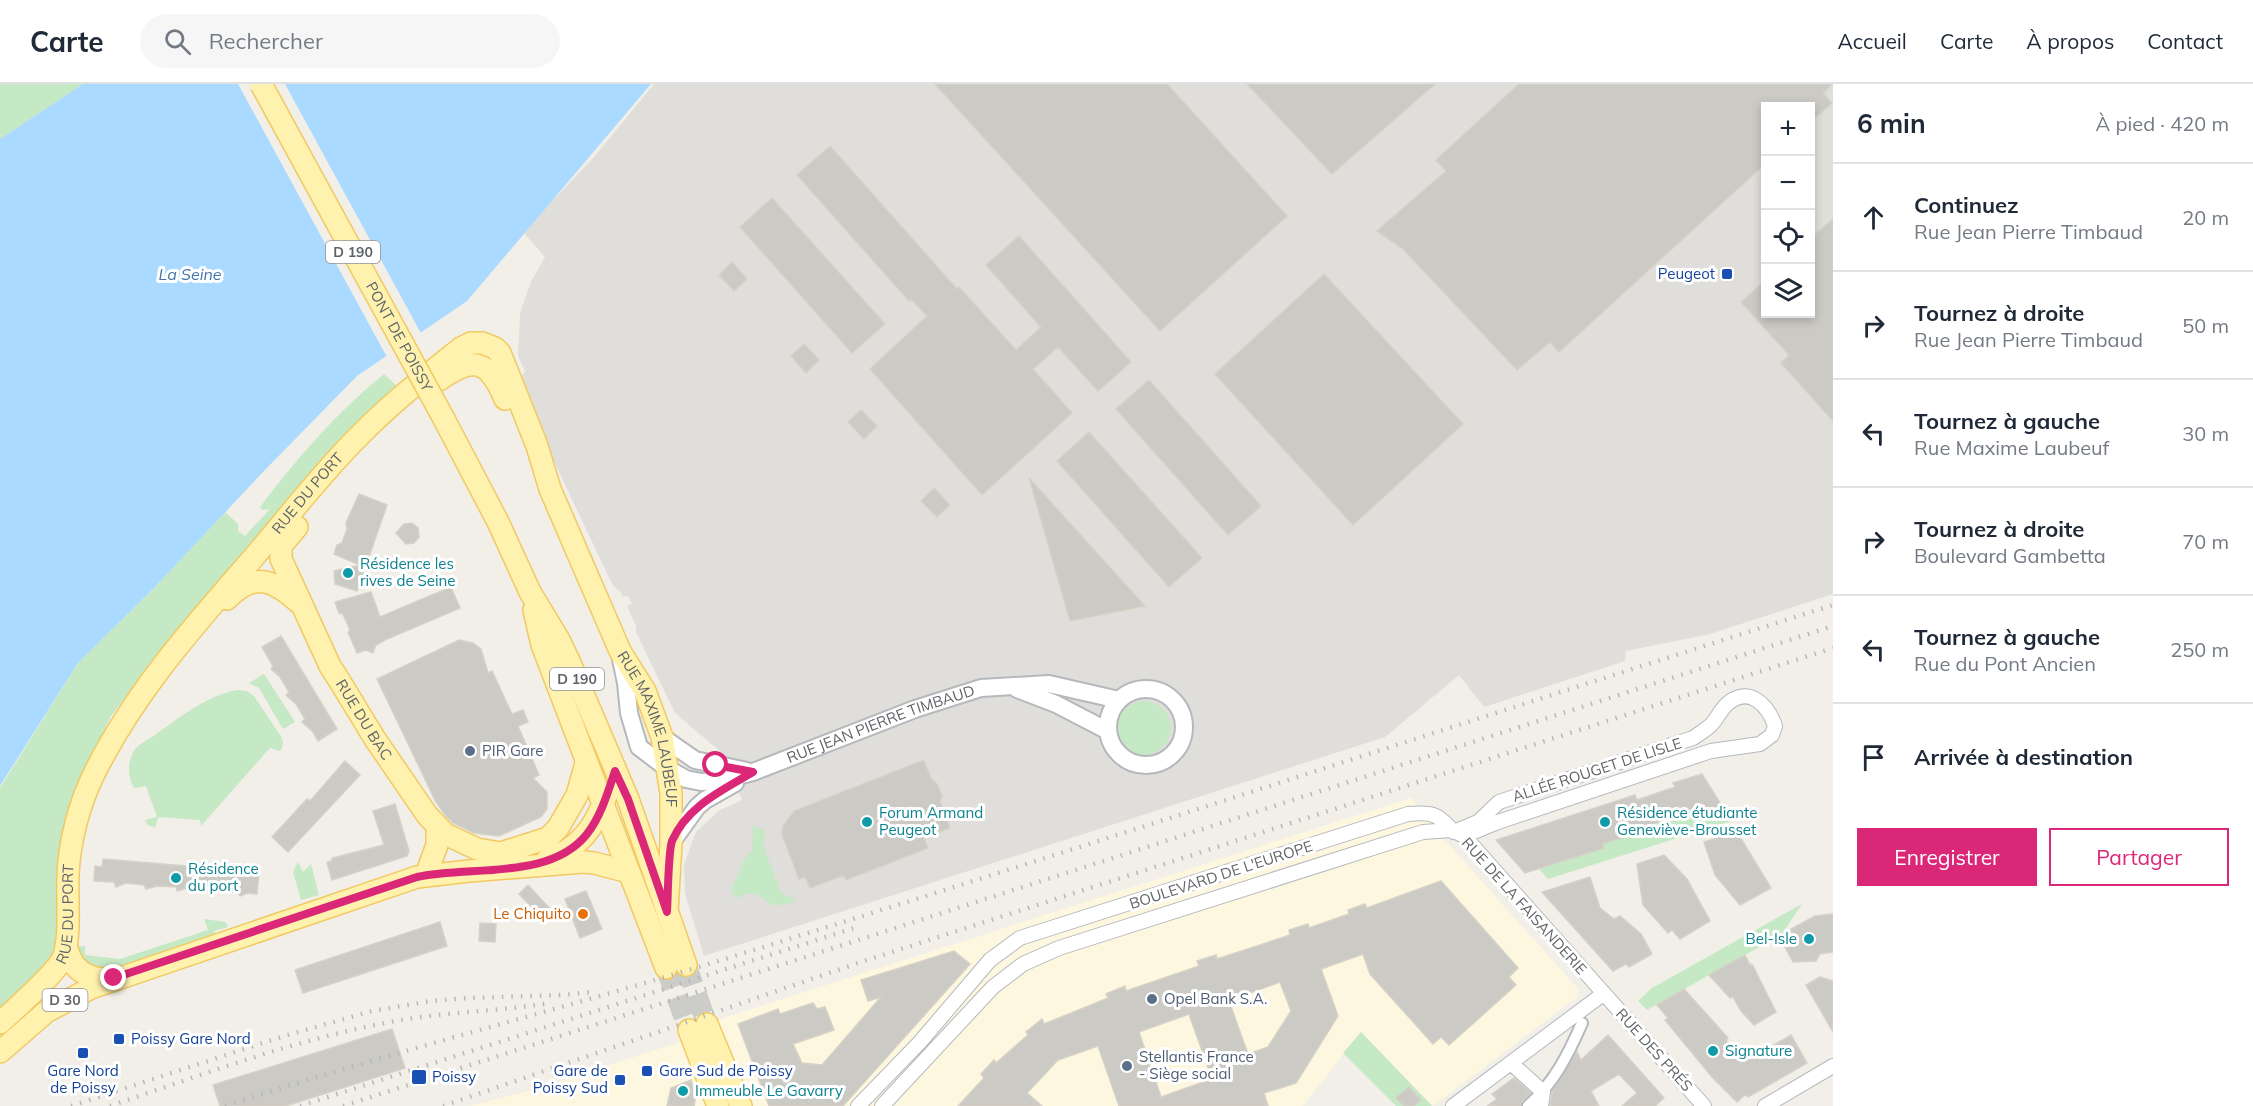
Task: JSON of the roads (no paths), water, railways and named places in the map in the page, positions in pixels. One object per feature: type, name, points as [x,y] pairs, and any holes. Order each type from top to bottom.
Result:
[{"type":"main road","name":"PONT DE POISSY","points":[[261,84],[444,419],[498,522],[530,592]]},
{"type":"main road","name":"RUE DU PORT","points":[[2,1019],[60,963],[66,945],[68,874],[72,842],[80,810],[110,742],[145,687],[357,437],[398,399],[466,345],[476,343],[489,345],[500,353],[537,446],[550,489]]},
{"type":"main road","name":"RUE DU BAC","points":[[437,827],[388,757],[330,666],[281,559],[280,552],[284,541],[319,503],[388,418],[403,405],[460,367],[472,364],[481,366],[496,377],[527,449],[550,489]]},
{"type":"main road","name":"RUE MAXIME LAUBEUF","points":[[550,489],[620,651],[645,692],[662,737],[668,769],[671,843],[667,912]]},
{"type":"main road","name":"RUE DU PORT","points":[[161,668],[238,588],[245,584],[264,582],[278,585],[303,606]]},
{"type":"main road","name":"D 190","points":[[530,592],[570,663],[628,799],[667,912],[676,966],[629,872],[586,763],[542,645],[530,592]]},
{"type":"main road","points":[[437,827],[454,839],[477,849],[501,852],[548,838],[558,828],[577,795],[586,763]]},
{"type":"main road","name":"D 30","points":[[524,868],[553,858],[577,844],[588,833],[604,804],[615,771]]},
{"type":"main road","points":[[426,875],[435,852],[437,827]]},
{"type":"main road","name":"D 30","points":[[0,1052],[60,1003],[114,978],[426,875],[584,862],[629,872]]},
{"type":"main road","name":"D 30","points":[[66,945],[73,965],[81,973],[94,978],[114,978]]},
{"type":"main road","points":[[718,1106],[698,1027],[741,1106]]},
{"type":"street","name":"RUE JEAN PIERRE TIMBAUD","points":[[620,651],[626,683],[628,713],[639,747],[668,769],[686,779],[701,782],[718,781],[753,772],[955,695],[981,688],[1048,684],[1119,700]]},
{"type":"street","name":"RUE JEAN PIERRE TIMBAUD","points":[[1010,686],[1056,704],[1108,731]]},
{"type":"street","points":[[1141,689],[1164,694],[1174,701],[1184,721],[1182,741],[1171,756],[1154,764],[1138,764],[1124,758],[1116,751],[1108,731],[1112,709],[1119,700],[1141,689]]},
{"type":"street","name":"ALLÉE ROUGET DE LISLE","points":[[1742,697],[1759,700],[1771,713],[1775,726],[1772,735],[1760,744],[1710,751],[1495,823],[1452,832],[1478,822],[1499,802],[1693,738],[1710,726],[1728,703],[1742,697]]},
{"type":"street","points":[[662,737],[695,760],[753,772]]},
{"type":"street","name":"RUE JEAN PIERRE TIMBAUD","points":[[671,843],[684,823],[705,800],[753,772]]},
{"type":"street","name":"BOULEVARD DE L'EUROPE","points":[[858,1106],[920,1042],[990,960],[1020,938],[1408,814],[1428,812],[1441,818],[1452,832]]},
{"type":"street","name":"BOULEVARD DE L'EUROPE","points":[[882,1106],[982,998],[1023,964],[1059,948],[1423,832],[1452,832]]},
{"type":"street","name":"RUE DE LA FAISANDERIE","points":[[1452,832],[1604,994]]},
{"type":"street","points":[[990,960],[993,987]]},
{"type":"street","points":[[973,981],[974,992],[982,998]]},
{"type":"street","points":[[1453,1106],[1604,994]]},
{"type":"street","name":"RUE DES PRÉS","points":[[1604,994],[1704,1106]]},
{"type":"street","points":[[1528,1106],[1542,1099],[1568,1056],[1581,1023]]},
{"type":"street","points":[[917,1067],[922,1049],[920,1042]]},
{"type":"street","points":[[1511,1063],[1542,1099]]},
{"type":"street","points":[[1765,1106],[1833,1066]]},
{"type":"water","name":"La Seine","points":[[83,84],[651,84],[467,301],[357,376],[154,588],[78,663],[0,786],[0,139]]},
{"type":"tunnel","points":[[686,965],[707,1024]]},
{"type":"tunnel","points":[[666,968],[689,1030]]},
{"type":"railway","points":[[225,1106],[354,1066],[744,953],[1833,605]]},
{"type":"railway","points":[[343,1106],[1833,626]]},
{"type":"railway","points":[[443,1106],[864,961],[1833,648]]},
{"type":"railway","points":[[300,1106],[854,928]]},
{"type":"railway","points":[[71,1106],[281,1037],[372,1011],[431,1001],[592,992]]},
{"type":"railway","points":[[110,1106],[244,1061],[346,1031],[422,1017],[551,1003]]},
{"type":"place","name":"Peugeot","points":[[1727,274]]},
{"type":"place","name":"Résidence les rives de Seine","points":[[348,573]]},
{"type":"place","name":"PIR Gare","points":[[470,751]]},
{"type":"place","name":"Forum Armand Peugeot","points":[[867,822]]},
{"type":"place","name":"Résidence étudiante Geneviève-Brousset","points":[[1605,822]]},
{"type":"place","name":"Résidence du port","points":[[176,878]]},
{"type":"place","name":"Le Chiquito","points":[[583,914]]},
{"type":"place","name":"Bel-Isle","points":[[1809,939]]},
{"type":"place","name":"Opel Bank S.A.","points":[[1152,999]]},
{"type":"place","name":"Poissy Gare Nord","points":[[119,1039]]},
{"type":"place","name":"Signature","points":[[1713,1051]]},
{"type":"place","name":"Gare Nord de Poissy","points":[[83,1053]]},
{"type":"place","name":"Stellantis France - Siège social","points":[[1127,1066]]},
{"type":"place","name":"Gare Sud de Poissy","points":[[647,1071]]},
{"type":"place","name":"Poissy","points":[[419,1077]]},
{"type":"place","name":"Gare de Poissy Sud","points":[[620,1080]]},
{"type":"place","name":"Immeuble Le Gavarry","points":[[683,1091]]}]
